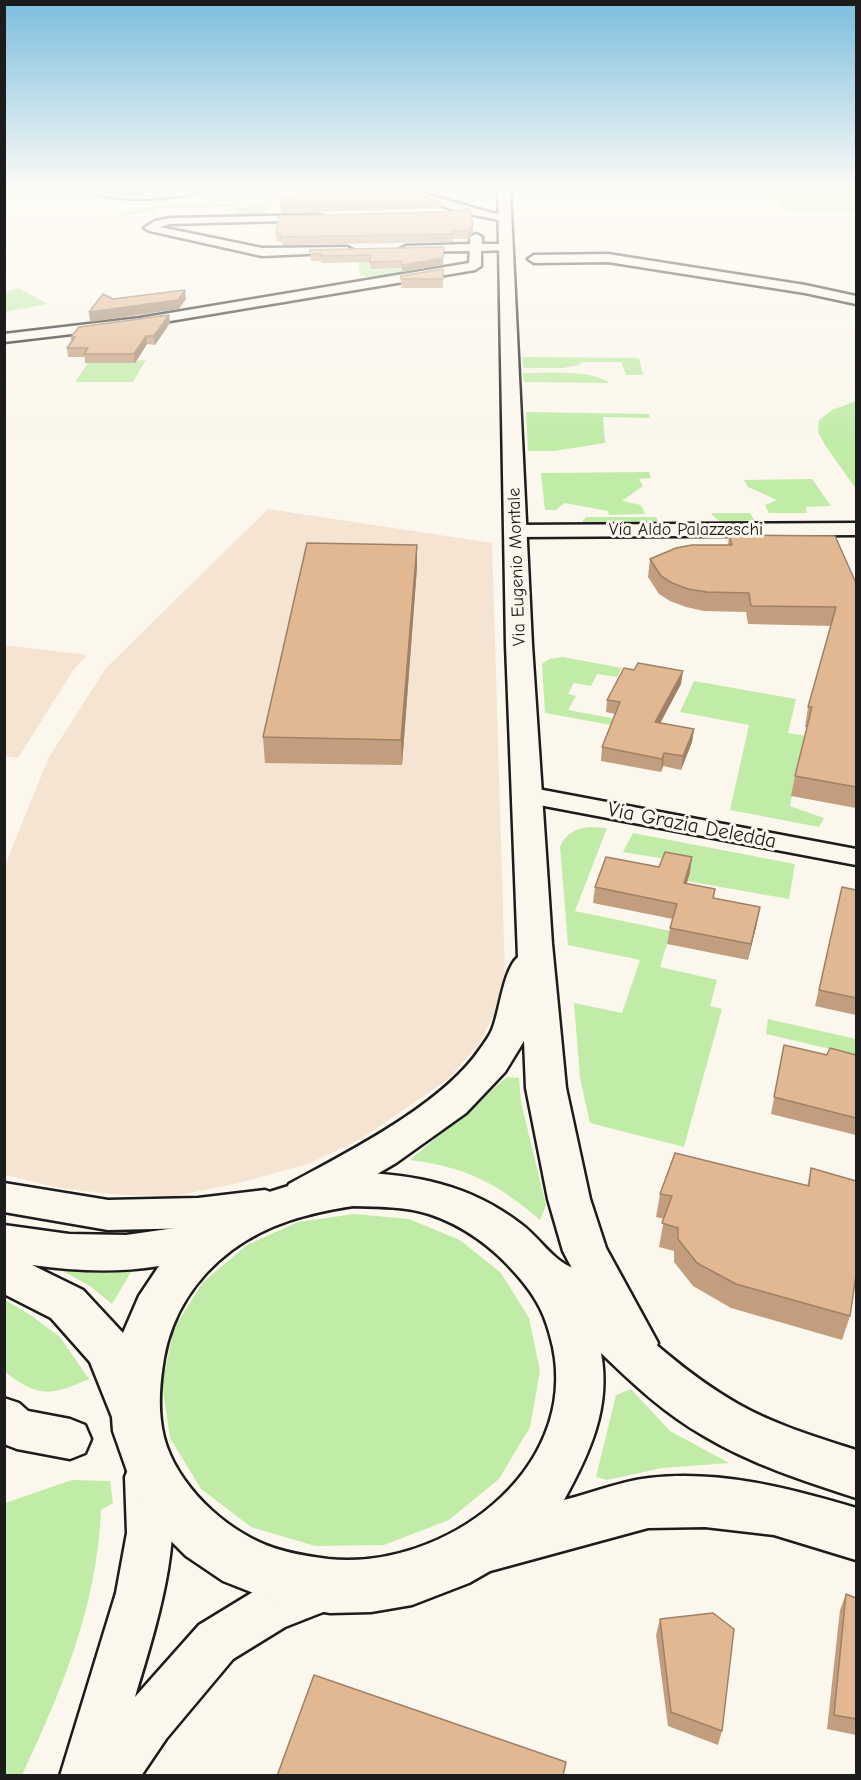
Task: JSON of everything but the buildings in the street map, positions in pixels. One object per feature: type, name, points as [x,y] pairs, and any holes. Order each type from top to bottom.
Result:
[{"type":"main road","name":"Via Eugenio Montale","points":[[507,273],[527,795],[546,1088],[569,1199],[585,1251]]},
{"type":"main road","points":[[535,944],[510,1032],[491,1062],[452,1103],[382,1152],[291,1200],[246,1219],[214,1240],[178,1274],[151,1316],[136,1364],[134,1414],[138,1439],[146,1463],[174,1509],[216,1548],[269,1574],[330,1586],[384,1584],[437,1570],[484,1547],[648,1503],[705,1502],[774,1510],[856,1534]]},
{"type":"main road","points":[[291,1200],[353,1189],[405,1192],[454,1205],[499,1229],[664,1380],[719,1419],[779,1448],[856,1474]]},
{"type":"main road","points":[[4,1243],[69,1252],[126,1253],[214,1240]]},
{"type":"main road","points":[[484,1547],[529,1508],[561,1462],[578,1412],[585,1251]]},
{"type":"main road","points":[[585,1251],[647,1365]]},
{"type":"main road","points":[[536,1262],[566,1308],[580,1361]]},
{"type":"main road","points":[[4,1272],[67,1304],[109,1350],[134,1414]]},
{"type":"street","points":[[4,338],[140,322],[433,273]]},
{"type":"street","points":[[704,273],[805,289],[856,300]]},
{"type":"street","name":"Via Aldo Palazzeschi","points":[[516,531],[856,529]]},
{"type":"street","name":"Via Grazia Deledda","points":[[527,795],[856,857]]},
{"type":"street","points":[[4,1197],[108,1215],[198,1213],[291,1200]]},
{"type":"street","points":[[4,1417],[17,1429],[70,1439]]},
{"type":"street","points":[[86,1776],[140,1593],[150,1533],[146,1463]]},
{"type":"street","points":[[110,1776],[148,1721],[216,1642],[270,1609],[330,1586]]},
{"type":"shaded area","points":[[268,509],[492,543],[505,975],[498,1007],[478,1045],[447,1080],[361,1139],[308,1164],[239,1183],[175,1196],[122,1195],[60,1188],[5,1175],[5,870],[7,860],[49,757],[106,668]]},
{"type":"shaded area","points":[[4,645],[87,655],[74,669],[18,758],[5,756]]},
{"type":"green space","points":[[360,273],[419,273],[381,280]]},
{"type":"green space","points":[[19,288],[48,304],[5,312],[5,292]]},
{"type":"green space","points":[[522,357],[639,358],[643,375],[626,375],[621,362],[581,362],[580,365],[563,368],[523,368]]},
{"type":"green space","points":[[146,360],[133,382],[75,382],[88,363]]},
{"type":"green space","points":[[523,373],[580,374],[610,383],[524,382]]},
{"type":"green space","points":[[856,401],[856,489],[818,432],[819,420],[832,410]]},
{"type":"green space","points":[[526,412],[649,414],[650,418],[603,417],[605,443],[554,451],[528,451]]},
{"type":"green space","points":[[649,472],[651,478],[639,479],[643,486],[622,501],[641,505],[645,514],[609,515],[608,511],[564,503],[556,510],[545,510],[541,473]]},
{"type":"green space","points":[[812,479],[831,506],[806,507],[807,513],[769,513],[765,505],[777,500],[748,487],[744,480]]},
{"type":"green space","points":[[711,513],[750,513],[756,523],[755,526],[731,525],[715,518]]},
{"type":"green space","points":[[586,517],[656,517],[659,524],[585,526],[582,522]]},
{"type":"green space","points":[[563,657],[622,668],[617,677],[597,674],[591,686],[574,683],[568,694],[576,696],[568,710],[639,723],[622,727],[545,713],[542,664],[549,659]]},
{"type":"green space","points":[[694,681],[796,699],[788,733],[856,744],[856,760],[801,750],[790,806],[824,818],[819,827],[730,810],[749,725],[680,712]]},
{"type":"green space","points":[[589,827],[607,828],[575,911],[671,931],[660,967],[717,980],[710,1006],[722,1009],[684,1147],[590,1123],[580,1078],[574,1003],[622,1013],[640,960],[568,945],[560,846],[571,832]]},
{"type":"green space","points":[[633,833],[795,864],[789,899],[687,881],[666,859],[623,852]]},
{"type":"green space","points":[[768,1019],[856,1039],[856,1055],[766,1034]]},
{"type":"green space","points":[[507,1077],[519,1078],[521,1102],[546,1205],[540,1220],[509,1196],[480,1179],[448,1167],[410,1160]]},
{"type":"green space","points":[[354,1214],[409,1219],[460,1240],[501,1273],[529,1318],[540,1371],[530,1427],[499,1479],[449,1520],[384,1545],[315,1546],[251,1527],[201,1489],[170,1438],[162,1383],[174,1328],[203,1282],[247,1245],[298,1222]]},
{"type":"green space","points":[[134,1267],[112,1304],[90,1286],[59,1269],[101,1272]]},
{"type":"green space","points":[[5,1300],[60,1337],[89,1379],[65,1389],[46,1392],[27,1386],[5,1372]]},
{"type":"green space","points":[[631,1389],[670,1431],[729,1463],[662,1468],[607,1480],[596,1477],[616,1395]]},
{"type":"green space","points":[[72,1480],[110,1481],[113,1503],[101,1510],[93,1580],[85,1614],[64,1679],[22,1775],[5,1775],[5,1503]]}]
